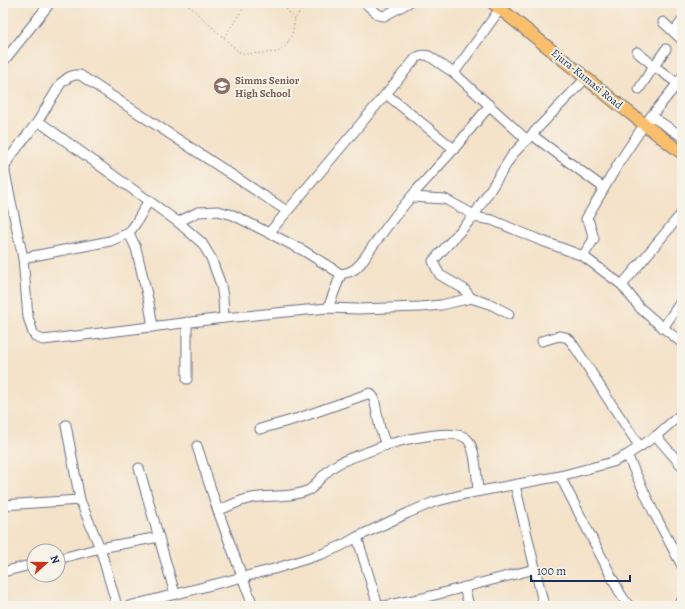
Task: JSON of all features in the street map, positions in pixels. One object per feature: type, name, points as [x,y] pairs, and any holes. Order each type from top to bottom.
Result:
[{"type":"main road","name":"Ejura-Kumasi Road","points":[[496,6],[586,78],[648,121],[682,153]]},
{"type":"street","points":[[3,62],[50,3]]},
{"type":"street","points":[[365,3],[379,15],[384,16],[408,3]]},
{"type":"street","points":[[454,73],[496,6]]},
{"type":"street","points":[[674,32],[682,21]]},
{"type":"street","points":[[663,22],[682,40]]},
{"type":"street","points":[[639,89],[666,49]]},
{"type":"street","points":[[583,256],[594,239],[586,219],[620,161],[648,121],[681,82],[654,66],[637,52]]},
{"type":"street","points":[[269,232],[416,58],[425,54],[454,73],[490,105],[530,137],[604,188]]},
{"type":"street","points":[[287,211],[80,76],[74,75],[69,77],[61,84],[38,121],[8,160],[5,167],[23,258],[28,317],[33,333],[36,337],[43,340],[224,318],[328,308],[358,309],[420,307],[441,305],[471,298],[492,305],[509,314]]},
{"type":"street","points":[[471,298],[464,289],[440,276],[433,261],[474,216],[513,154],[586,78]]},
{"type":"street","points":[[386,94],[454,149]]},
{"type":"street","points":[[178,222],[198,212],[218,211],[233,215],[304,251],[341,274],[348,272],[355,269],[361,263],[411,197],[454,149],[490,105]]},
{"type":"street","points":[[38,121],[178,222],[202,242],[211,258],[220,285],[223,298],[224,318]]},
{"type":"street","points":[[648,121],[681,134]]},
{"type":"street","points":[[411,197],[445,199],[474,216],[492,220],[583,256],[622,285],[640,308],[682,343]]},
{"type":"street","points":[[23,258],[110,241],[129,233],[148,200]]},
{"type":"street","points":[[622,285],[682,213]]},
{"type":"street","points":[[129,233],[136,248],[153,327]]},
{"type":"street","points":[[328,308],[341,274]]},
{"type":"street","points":[[663,328],[682,300]]},
{"type":"street","points":[[187,322],[187,379]]},
{"type":"street","points":[[542,341],[559,336],[570,340],[640,447]]},
{"type":"street","points":[[260,428],[299,418],[370,393],[374,398],[380,428],[386,445]]},
{"type":"street","points":[[129,606],[151,603],[175,594],[274,569],[322,554],[408,512],[434,502],[478,491],[560,476],[613,462],[627,455],[656,436],[682,413]]},
{"type":"street","points":[[66,425],[80,500],[100,548],[117,606]]},
{"type":"street","points":[[218,511],[236,502],[252,498],[298,494],[311,489],[328,471],[336,465],[356,456],[392,443],[443,434],[460,435],[466,437],[470,442],[474,450],[478,491]]},
{"type":"street","points":[[656,436],[682,466]]},
{"type":"street","points":[[197,446],[218,511],[253,606]]},
{"type":"street","points":[[627,455],[654,513],[682,566]]},
{"type":"street","points":[[139,468],[175,594]]},
{"type":"street","points":[[560,476],[629,606]]},
{"type":"street","points":[[515,484],[544,606]]},
{"type":"street","points":[[3,505],[80,500]]},
{"type":"street","points":[[357,537],[378,606]]},
{"type":"street","points":[[66,557],[100,548],[159,538]]},
{"type":"street","points":[[3,572],[26,566]]},
{"type":"street","points":[[384,606],[423,598],[535,569]]},
{"type":"street","points":[[464,587],[469,606]]},
{"type":"street","points":[[678,606],[682,600]]},
{"type":"path","points":[[186,3],[239,52],[247,54],[278,52],[287,45],[294,32],[295,19],[306,3]]},
{"type":"path","points":[[224,38],[247,3]]},
{"type":"path","points":[[281,3],[295,19]]},
{"type":"place","name":"Simms Senior High School","points":[[222,86]]}]
